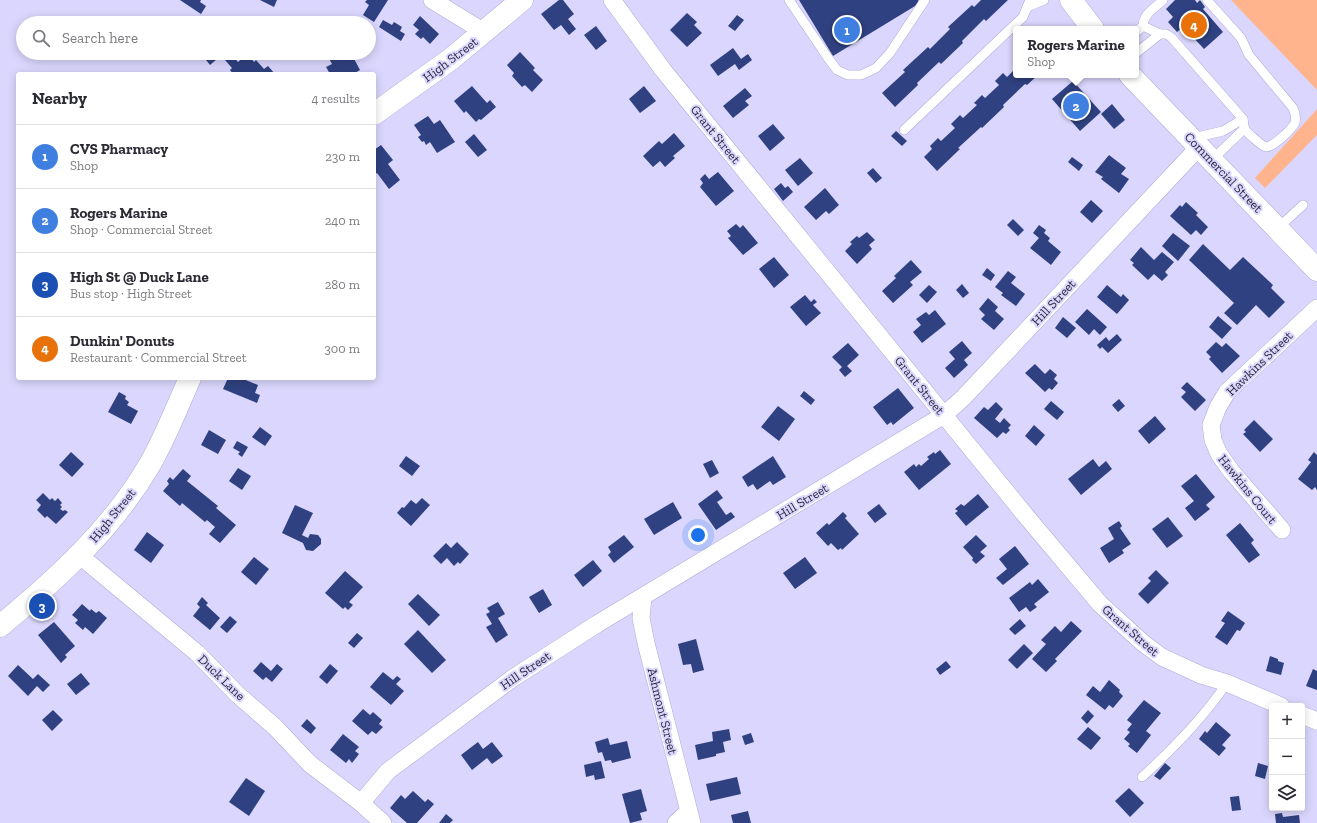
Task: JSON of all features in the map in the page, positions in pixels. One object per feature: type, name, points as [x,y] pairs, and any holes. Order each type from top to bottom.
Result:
[{"type":"main road","name":"High Street","points":[[376,113],[451,59],[522,0]]},
{"type":"main road","points":[[1076,4],[1091,26]]},
{"type":"main road","name":"Commercial Street","points":[[1133,78],[1317,270]]},
{"type":"main road","name":"High Street","points":[[0,626],[41,591],[79,555],[123,505],[150,464],[164,437],[189,380]]},
{"type":"street","points":[[432,0],[484,32]]},
{"type":"street","name":"Grant Street","points":[[612,0],[663,70],[1026,516],[1100,604],[1125,627],[1162,657],[1201,675],[1274,703]]},
{"type":"street","name":"Hill Street","points":[[361,803],[388,771],[411,752],[513,678],[597,624],[944,415],[1201,149]]},
{"type":"street","name":"Hawkins Street","points":[[1211,424],[1218,407],[1227,392],[1317,308]]},
{"type":"street","name":"Hawkins Court","points":[[1211,424],[1212,440],[1219,454],[1231,471],[1282,530]]},
{"type":"street","name":"Duck Lane","points":[[79,555],[197,653],[237,694],[275,726],[310,764],[361,803],[383,823]]},
{"type":"street","name":"Ashmont Street","points":[[643,597],[641,618],[646,643],[690,817]]},
{"type":"street","points":[[1305,716],[1317,721]]},
{"type":"street","points":[[676,823],[690,817]]},
{"type":"lane","points":[[789,0],[837,70],[854,75],[861,75],[876,68],[890,53],[925,0]]},
{"type":"lane","points":[[1014,26],[1023,17],[1028,4],[1044,0]]},
{"type":"lane","points":[[1163,0],[1146,15],[1139,29],[1166,34],[1171,37],[1261,145],[1266,147],[1276,143],[1293,126],[1295,112],[1289,102],[1249,55],[1241,38],[1207,0]]},
{"type":"lane","points":[[904,130],[1013,26]]},
{"type":"lane","points":[[1139,51],[1160,34]]},
{"type":"lane","points":[[1201,149],[1223,131],[1244,124]]},
{"type":"lane","points":[[1201,149],[1244,124]]},
{"type":"lane","points":[[1278,228],[1302,205]]},
{"type":"lane","points":[[1142,777],[1191,729],[1227,684]]},
{"type":"shaded area","points":[[1231,0],[1317,0],[1317,90]]},
{"type":"shaded area","points":[[1317,109],[1317,135],[1265,188],[1255,178]]},
{"type":"building","points":[[180,0],[201,0],[200,2],[206,6],[201,14]]},
{"type":"building","points":[[260,0],[277,0],[274,7]]},
{"type":"building","points":[[367,0],[388,0],[376,19],[376,16],[363,15],[369,5],[365,2]]},
{"type":"building","points":[[559,0],[563,0],[574,14],[568,19],[576,29],[569,35],[561,25],[554,30],[541,14]]},
{"type":"building","points":[[799,0],[918,0],[920,3],[833,56]]},
{"type":"building","points":[[981,0],[1008,0],[986,21],[984,19],[962,41],[963,43],[941,64],[939,62],[895,107],[882,93],[905,72],[903,70],[928,47],[930,49],[950,29],[948,27],[972,5],[974,7]]},
{"type":"building","points":[[1175,0],[1195,0],[1197,3],[1200,0],[1205,7],[1203,9],[1223,32],[1204,49],[1182,28],[1177,32],[1168,22],[1173,17],[1166,9]]},
{"type":"building","points":[[687,13],[697,22],[694,25],[702,33],[687,47],[670,30]]},
{"type":"building","points":[[737,15],[744,20],[735,31],[728,26]]},
{"type":"building","points":[[420,16],[439,34],[430,44],[423,37],[421,39],[415,34],[419,30],[413,25]]},
{"type":"building","points":[[383,20],[392,25],[394,22],[402,27],[400,31],[405,34],[401,41],[379,27]]},
{"type":"building","points":[[596,26],[607,41],[596,50],[584,35]]},
{"type":"building","points":[[733,48],[741,59],[748,54],[752,60],[739,70],[735,64],[718,76],[710,65]]},
{"type":"building","points":[[520,52],[535,68],[533,70],[543,80],[532,92],[525,85],[522,87],[512,76],[514,73],[507,65]]},
{"type":"building","points":[[206,60],[216,60],[210,65]]},
{"type":"building","points":[[225,60],[236,60],[238,62],[240,60],[252,60],[254,62],[256,60],[264,69],[268,66],[273,72],[232,72],[230,70],[232,68]]},
{"type":"building","points":[[330,60],[355,60],[360,70],[356,72],[329,72],[326,67],[332,64]]},
{"type":"building","points":[[1013,71],[1013,78],[1035,78],[1027,85],[1025,84],[1003,105],[1004,107],[958,148],[960,149],[937,171],[924,157],[932,149],[930,146],[938,138],[941,141],[955,128],[951,124],[960,115],[963,118],[977,105],[974,103],[982,95],[985,98],[999,85],[995,81],[1003,73],[1007,77]]},
{"type":"building","points":[[1073,81],[1101,112],[1080,131],[1052,99]]},
{"type":"building","points":[[472,86],[487,103],[490,100],[496,107],[481,120],[479,119],[476,122],[466,111],[464,113],[454,101]]},
{"type":"building","points":[[644,86],[656,101],[640,113],[629,99]]},
{"type":"building","points":[[745,88],[752,96],[745,101],[749,105],[733,118],[723,106]]},
{"type":"building","points":[[1112,104],[1125,120],[1114,129],[1101,114]]},
{"type":"building","points":[[428,116],[434,124],[440,120],[455,142],[437,153],[430,142],[426,145],[424,141],[422,142],[418,137],[421,135],[414,125]]},
{"type":"building","points":[[773,124],[785,138],[770,151],[758,136]]},
{"type":"building","points":[[896,131],[907,141],[902,146],[891,136]]},
{"type":"building","points":[[674,133],[685,146],[673,156],[675,158],[665,167],[660,161],[653,167],[643,156],[659,141],[662,144]]},
{"type":"building","points":[[474,134],[487,150],[478,157],[465,142]]},
{"type":"building","points":[[381,145],[393,160],[388,164],[400,180],[389,189],[376,174],[376,149]]},
{"type":"building","points":[[1109,155],[1126,168],[1121,174],[1129,179],[1119,193],[1101,179],[1103,177],[1095,172]]},
{"type":"building","points":[[1072,157],[1083,165],[1079,171],[1068,162]]},
{"type":"building","points":[[800,158],[813,173],[798,186],[785,170]]},
{"type":"building","points":[[873,168],[882,178],[876,183],[867,173]]},
{"type":"building","points":[[718,172],[734,191],[716,206],[700,187],[703,183],[700,179],[705,174],[709,179]]},
{"type":"building","points":[[781,183],[785,188],[788,186],[793,192],[783,201],[774,189]]},
{"type":"building","points":[[825,188],[839,205],[829,214],[826,211],[816,220],[804,207]]},
{"type":"building","points":[[1091,200],[1103,211],[1092,223],[1080,212]]},
{"type":"building","points":[[1186,202],[1198,213],[1196,215],[1208,227],[1201,235],[1196,230],[1191,235],[1170,216],[1180,205],[1182,207]]},
{"type":"building","points":[[1013,219],[1024,230],[1018,236],[1007,225]]},
{"type":"building","points":[[736,224],[740,228],[743,225],[758,243],[743,255],[728,238],[731,236],[727,231]]},
{"type":"building","points":[[1039,225],[1046,230],[1044,233],[1050,238],[1048,241],[1061,252],[1051,265],[1030,248],[1039,238],[1033,233]]},
{"type":"building","points":[[867,232],[875,240],[869,245],[872,249],[857,264],[845,251],[852,244],[850,242],[857,236],[859,238]]},
{"type":"building","points":[[1173,233],[1190,246],[1178,261],[1162,246]]},
{"type":"building","points":[[1203,244],[1230,270],[1243,257],[1273,285],[1271,288],[1285,302],[1269,318],[1256,305],[1237,325],[1224,313],[1234,303],[1189,260]]},
{"type":"building","points":[[1141,247],[1154,260],[1162,252],[1174,262],[1165,272],[1168,275],[1162,281],[1154,274],[1148,280],[1132,265],[1134,263],[1130,260]]},
{"type":"building","points":[[774,257],[789,275],[774,288],[759,269]]},
{"type":"building","points":[[911,260],[922,272],[910,282],[913,285],[893,303],[882,291],[896,278],[894,276]]},
{"type":"building","points":[[987,268],[995,275],[991,281],[982,275]]},
{"type":"building","points":[[1008,271],[1016,277],[1011,283],[1025,294],[1016,306],[1001,295],[1003,293],[995,287]]},
{"type":"building","points":[[962,284],[969,293],[963,298],[956,290]]},
{"type":"building","points":[[929,285],[937,292],[927,303],[919,295]]},
{"type":"building","points":[[1107,285],[1121,297],[1123,294],[1129,300],[1117,314],[1097,297]]},
{"type":"building","points":[[805,295],[811,302],[814,299],[817,302],[813,305],[821,313],[806,326],[790,307]]},
{"type":"building","points":[[988,298],[998,307],[995,311],[1004,319],[994,330],[981,319],[985,315],[979,309]]},
{"type":"building","points":[[1087,309],[1107,327],[1100,335],[1094,329],[1089,335],[1075,322]]},
{"type":"building","points":[[935,310],[946,324],[922,343],[913,332],[921,325],[916,319],[926,312],[929,315]]},
{"type":"building","points":[[1218,316],[1232,328],[1222,339],[1209,327]]},
{"type":"building","points":[[1063,317],[1076,328],[1067,338],[1055,328]]},
{"type":"building","points":[[1117,334],[1122,340],[1108,353],[1102,347],[1100,349],[1097,345],[1106,337],[1109,341]]},
{"type":"building","points":[[962,341],[972,353],[964,360],[968,365],[954,378],[945,368],[955,359],[949,352]]},
{"type":"building","points":[[1216,342],[1222,347],[1226,343],[1240,356],[1222,373],[1209,359],[1211,357],[1206,352]]},
{"type":"building","points":[[848,343],[859,355],[847,366],[852,371],[845,377],[839,370],[842,367],[832,357]]},
{"type":"building","points":[[1035,364],[1045,374],[1050,369],[1057,375],[1054,379],[1058,383],[1052,390],[1049,388],[1045,392],[1025,373]]},
{"type":"building","points":[[227,380],[246,380],[258,385],[255,393],[260,395],[257,403],[223,389]]},
{"type":"building","points":[[1187,382],[1206,400],[1195,411],[1181,397],[1186,392],[1181,388]]},
{"type":"building","points":[[898,388],[914,408],[893,425],[891,422],[887,425],[873,407]]},
{"type":"building","points":[[804,391],[815,400],[811,405],[800,396]]},
{"type":"building","points":[[119,392],[126,396],[125,399],[129,402],[127,405],[138,411],[131,424],[108,412]]},
{"type":"building","points":[[1119,399],[1125,406],[1118,412],[1112,405]]},
{"type":"building","points":[[1051,401],[1064,412],[1057,420],[1044,409]]},
{"type":"building","points":[[996,402],[1003,409],[995,419],[1000,423],[1004,418],[1011,425],[1008,428],[1010,430],[1006,434],[1003,432],[997,438],[974,418],[984,407],[988,410]]},
{"type":"building","points":[[778,406],[795,419],[779,441],[761,427]]},
{"type":"building","points":[[1155,416],[1166,429],[1149,444],[1138,431]]},
{"type":"building","points":[[1254,420],[1273,439],[1260,452],[1243,434],[1246,432],[1244,430]]},
{"type":"building","points":[[1034,425],[1045,435],[1036,446],[1025,436]]},
{"type":"building","points":[[260,427],[272,436],[265,446],[252,437]]},
{"type":"building","points":[[209,430],[226,440],[218,454],[201,445]]},
{"type":"building","points":[[237,441],[248,447],[242,457],[238,454],[240,452],[233,448]]},
{"type":"building","points":[[940,450],[951,464],[919,490],[904,472],[914,464],[916,467],[919,464],[921,466],[929,459],[927,457]]},
{"type":"building","points":[[71,452],[84,464],[72,477],[59,465]]},
{"type":"building","points":[[1314,452],[1317,455],[1317,490],[1315,487],[1312,490],[1298,479],[1311,462],[1308,460]]},
{"type":"building","points":[[406,456],[420,466],[412,476],[399,466]]},
{"type":"building","points":[[773,456],[786,477],[773,485],[770,481],[757,490],[753,484],[748,487],[742,477]]},
{"type":"building","points":[[1093,459],[1099,467],[1106,461],[1112,469],[1081,495],[1068,479]]},
{"type":"building","points":[[712,460],[719,473],[710,478],[703,464]]},
{"type":"building","points":[[238,468],[251,476],[242,490],[229,481]]},
{"type":"building","points":[[183,469],[191,476],[187,481],[218,506],[216,508],[236,525],[220,543],[209,534],[215,527],[207,520],[205,522],[182,503],[180,506],[163,491],[169,484],[167,481],[170,477],[173,480]]},
{"type":"building","points":[[1196,474],[1215,497],[1206,505],[1210,509],[1195,521],[1185,508],[1194,501],[1181,486]]},
{"type":"building","points":[[717,490],[723,498],[717,502],[726,515],[731,512],[735,517],[716,530],[698,504]]},
{"type":"building","points":[[43,493],[50,500],[52,498],[55,501],[58,498],[62,503],[60,505],[62,507],[60,509],[68,512],[56,524],[47,516],[45,518],[37,510],[41,505],[36,500]]},
{"type":"building","points":[[978,494],[989,507],[966,526],[955,513],[958,511],[955,509],[961,504],[964,506]]},
{"type":"building","points":[[422,498],[430,505],[411,526],[397,513],[411,500],[416,504]]},
{"type":"building","points":[[673,502],[682,518],[654,535],[644,519]]},
{"type":"building","points":[[879,504],[887,514],[875,523],[867,513]]},
{"type":"building","points":[[295,505],[313,513],[302,535],[308,538],[310,534],[318,535],[321,539],[321,544],[313,551],[306,550],[303,543],[282,533]]},
{"type":"building","points":[[843,512],[847,516],[845,518],[859,534],[842,550],[841,548],[838,550],[831,543],[828,546],[816,533],[827,523],[829,525]]},
{"type":"building","points":[[1168,517],[1183,536],[1167,548],[1152,529]]},
{"type":"building","points":[[1119,521],[1122,526],[1120,528],[1131,544],[1122,550],[1124,553],[1109,563],[1100,548],[1114,539],[1108,528]]},
{"type":"building","points":[[1240,523],[1254,540],[1251,543],[1260,555],[1249,563],[1226,535]]},
{"type":"building","points":[[147,532],[164,545],[151,563],[134,550]]},
{"type":"building","points":[[624,535],[634,547],[614,563],[608,555],[611,552],[608,547]]},
{"type":"building","points":[[976,535],[987,546],[980,552],[985,556],[976,564],[972,560],[973,558],[963,547]]},
{"type":"building","points":[[457,542],[469,554],[460,564],[458,562],[454,566],[447,558],[441,564],[433,556],[446,543],[451,548]]},
{"type":"building","points":[[1015,546],[1029,564],[1003,585],[996,578],[1007,569],[999,559]]},
{"type":"building","points":[[254,557],[269,569],[256,585],[241,572]]},
{"type":"building","points":[[805,557],[817,573],[795,589],[783,573]]},
{"type":"building","points":[[593,560],[602,571],[583,587],[574,575]]},
{"type":"building","points":[[1156,570],[1169,583],[1148,604],[1138,594],[1151,581],[1148,578]]},
{"type":"building","points":[[345,571],[363,587],[349,602],[353,605],[348,610],[345,607],[343,609],[325,593]]},
{"type":"building","points":[[1038,579],[1049,592],[1034,604],[1037,607],[1030,612],[1026,607],[1019,612],[1009,598],[1030,582],[1032,585]]},
{"type":"building","points":[[543,589],[552,605],[539,613],[529,597]]},
{"type":"building","points":[[418,594],[440,615],[429,626],[408,604]]},
{"type":"building","points":[[202,597],[208,603],[206,605],[220,618],[210,630],[193,616],[200,607],[197,604]]},
{"type":"building","points":[[498,602],[505,614],[498,618],[508,635],[496,643],[486,627],[492,624],[486,614],[490,612],[487,608]]},
{"type":"building","points":[[82,604],[90,611],[91,609],[96,613],[99,611],[107,618],[93,634],[85,627],[83,630],[75,623],[78,620],[72,615]]},
{"type":"building","points":[[1228,611],[1245,623],[1240,631],[1237,630],[1227,645],[1215,637],[1225,623],[1221,621]]},
{"type":"building","points":[[230,616],[237,622],[227,633],[220,627]]},
{"type":"building","points":[[1020,619],[1026,626],[1015,635],[1009,629]]},
{"type":"building","points":[[1071,621],[1082,631],[1055,659],[1057,661],[1046,672],[1032,659],[1046,644],[1041,640],[1055,626],[1061,632]]},
{"type":"building","points":[[54,622],[75,646],[65,655],[67,657],[61,663],[38,635]]},
{"type":"building","points":[[418,630],[446,660],[432,673],[404,644]]},
{"type":"building","points":[[357,633],[363,638],[354,648],[348,643]]},
{"type":"building","points":[[696,639],[704,670],[693,673],[691,664],[683,665],[678,644]]},
{"type":"building","points":[[1024,644],[1033,653],[1017,669],[1008,660]]},
{"type":"building","points":[[1270,656],[1284,663],[1281,675],[1266,671]]},
{"type":"building","points":[[946,661],[951,667],[940,675],[936,669]]},
{"type":"building","points":[[261,662],[271,671],[277,664],[283,669],[272,682],[266,677],[263,680],[253,671]]},
{"type":"building","points":[[330,664],[338,671],[327,684],[319,677]]},
{"type":"building","points":[[18,665],[33,679],[38,674],[50,685],[43,692],[37,686],[28,696],[8,676]]},
{"type":"building","points":[[1313,669],[1317,671],[1317,690],[1306,686]]},
{"type":"building","points":[[383,672],[393,680],[397,676],[401,679],[396,684],[404,691],[391,705],[370,687]]},
{"type":"building","points":[[81,673],[90,684],[76,695],[67,684]]},
{"type":"building","points":[[1109,680],[1120,690],[1119,692],[1123,696],[1113,708],[1109,705],[1105,710],[1086,695],[1093,686],[1100,692]]},
{"type":"building","points":[[1144,700],[1161,713],[1146,731],[1151,735],[1137,753],[1128,746],[1130,744],[1124,739],[1130,732],[1127,730],[1132,724],[1127,720]]},
{"type":"building","points":[[363,709],[370,715],[373,712],[382,720],[379,724],[383,727],[376,734],[372,731],[368,735],[352,721]]},
{"type":"building","points":[[53,710],[63,720],[52,731],[42,720]]},
{"type":"building","points":[[1088,710],[1094,716],[1087,724],[1081,718]]},
{"type":"building","points":[[307,719],[316,728],[311,734],[301,726]]},
{"type":"building","points":[[1216,722],[1231,735],[1222,745],[1226,748],[1219,756],[1199,739],[1205,731],[1207,733]]},
{"type":"building","points":[[1088,727],[1101,738],[1091,750],[1077,739]]},
{"type":"building","points":[[729,729],[731,740],[723,742],[725,752],[716,754],[716,756],[698,760],[695,745],[713,741],[712,732]]},
{"type":"building","points":[[751,733],[754,742],[745,745],[742,736]]},
{"type":"building","points":[[343,734],[359,747],[355,751],[359,754],[352,763],[349,759],[346,763],[330,750]]},
{"type":"building","points":[[608,738],[610,745],[627,741],[631,758],[612,763],[611,760],[605,761],[602,752],[598,753],[595,742]]},
{"type":"building","points":[[478,742],[483,749],[492,742],[503,756],[492,764],[487,758],[472,770],[461,755]]},
{"type":"building","points":[[601,761],[605,778],[595,780],[594,775],[586,777],[584,765]]},
{"type":"building","points":[[1165,763],[1171,768],[1160,780],[1154,776]]},
{"type":"building","points":[[1258,763],[1268,766],[1265,779],[1255,776]]},
{"type":"building","points":[[737,777],[741,794],[710,801],[706,784]]},
{"type":"building","points":[[246,778],[265,791],[249,816],[229,802]]},
{"type":"building","points":[[1129,788],[1144,803],[1130,817],[1115,801]]},
{"type":"building","points":[[641,789],[647,811],[640,813],[642,820],[630,823],[622,794]]},
{"type":"building","points":[[413,791],[425,802],[428,799],[434,804],[417,823],[407,823],[390,808],[401,795],[405,799]]},
{"type":"building","points":[[1239,796],[1241,810],[1232,811],[1230,797]]},
{"type":"building","points":[[748,811],[751,823],[733,823],[731,815]]},
{"type":"building","points":[[1282,813],[1283,817],[1299,815],[1300,823],[1276,823],[1275,814]]},
{"type":"building","points":[[446,814],[453,820],[450,823],[439,823]]},
{"type":"place","name":"Dunkin' Donuts","points":[[1194,25]]},
{"type":"place","name":"CVS Pharmacy","points":[[847,30]]},
{"type":"place","name":"Rogers Marine","points":[[1076,106]]},
{"type":"place","name":"High St @ Duck Lane","points":[[42,606]]}]
